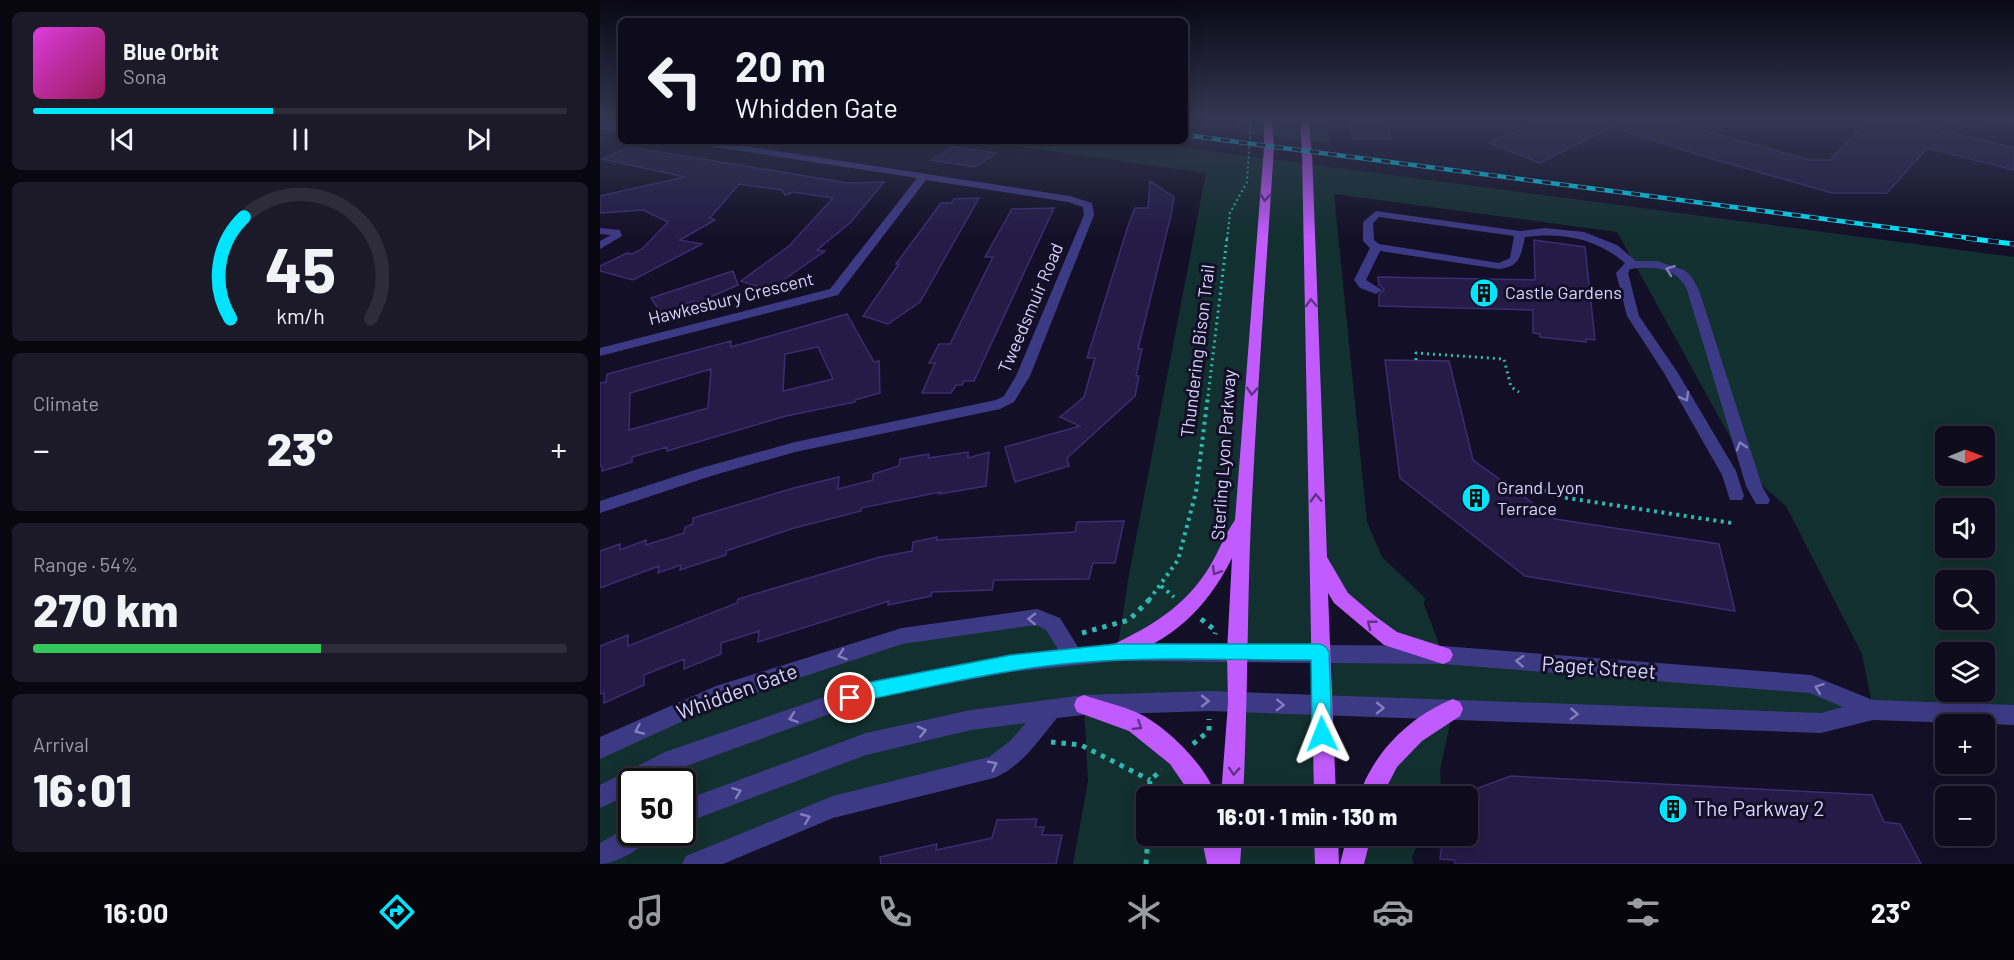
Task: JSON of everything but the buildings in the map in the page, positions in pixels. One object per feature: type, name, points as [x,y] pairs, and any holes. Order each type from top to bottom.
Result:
[{"type":"main road","name":"Sterling Lyon Parkway","points":[[1233,786],[1238,703],[1237,652],[1243,519],[1268,158]]},
{"type":"main road","points":[[1307,158],[1324,786]]},
{"type":"main road","points":[[1117,652],[1153,635],[1188,608],[1216,574],[1243,519]]},
{"type":"main road","points":[[1318,556],[1341,598],[1368,622],[1392,639],[1443,655]]},
{"type":"main road","points":[[1084,705],[1136,723],[1178,756],[1198,786]]},
{"type":"main road","points":[[1375,786],[1389,759],[1414,734],[1453,709]]},
{"type":"main road","points":[[1215,846],[1219,864]]},
{"type":"main road","points":[[1228,864],[1229,846]]},
{"type":"main road","points":[[1326,846],[1327,864]]},
{"type":"main road","points":[[1352,864],[1356,846]]},
{"type":"street","name":"Tweedsmuir Road","points":[[600,507],[707,472],[795,447],[923,419],[976,411],[1009,399],[1023,376],[1090,210],[1088,204],[808,158]]},
{"type":"street","name":"Hawkesbury Crescent","points":[[600,352],[834,291],[924,176]]},
{"type":"street","points":[[1520,234],[1515,259],[1507,265],[1499,266],[1376,247],[1369,241],[1368,222],[1376,214],[1520,234],[1545,231],[1584,236],[1613,247],[1633,264]]},
{"type":"street","points":[[600,231],[616,232],[616,236],[600,246]]},
{"type":"street","points":[[1376,247],[1360,280],[1364,285],[1376,290]]},
{"type":"street","points":[[1736,496],[1730,475],[1671,373],[1633,316],[1622,273],[1626,266],[1639,263],[1661,266],[1686,277],[1693,290],[1754,486],[1762,500]]},
{"type":"street","name":"Whidden Gate","points":[[600,748],[716,696],[902,636],[1037,616],[1053,624],[1066,647]]},
{"type":"street","points":[[600,797],[665,763],[871,690],[1011,663],[1066,647],[1117,652],[1320,652]]},
{"type":"street","name":"Paget Street","points":[[1320,652],[1443,655],[1811,684],[1873,710]]},
{"type":"street","points":[[696,808],[866,744],[971,720],[1084,705],[1210,701],[1321,706]]},
{"type":"street","name":"Paget Street","points":[[1321,706],[1821,723],[1873,710],[2014,715]]},
{"type":"street","points":[[694,864],[833,807],[994,767],[1024,740],[1053,708]]},
{"type":"street","points":[[600,856],[618,846]]},
{"type":"path","name":"Thundering Bison Trail","points":[[1066,647],[1128,620],[1161,586],[1178,560],[1196,492],[1230,213],[1247,182],[1248,158]]},
{"type":"path","points":[[1416,360],[1416,353],[1504,359],[1511,387],[1518,392]]},
{"type":"path","points":[[1538,486],[1554,496],[1732,523]]},
{"type":"path","points":[[1024,740],[1081,746],[1150,780]]},
{"type":"path","points":[[1146,864],[1147,846]]},
{"type":"green space","points":[[1103,158],[1265,158],[2014,257],[2014,715],[1873,710],[1821,723],[1453,709],[1440,770],[1441,786],[1375,786],[1389,759],[1452,710],[1321,707],[1325,786],[1233,786],[1238,703],[1086,705],[1178,756],[1198,786],[1136,786],[1136,846],[1215,846],[1219,864],[1073,864],[1088,781],[1084,706],[1053,708],[1018,748],[833,807],[694,864],[600,864],[600,748],[902,636],[1037,617],[1072,655],[1117,652],[1128,580],[1206,173]],"holes":[[[1334,194],[1617,232],[1736,448],[1758,482],[1786,506],[1862,654],[1873,709],[1811,684],[1443,655],[1424,604],[1425,598],[1382,557],[1367,522]],[[1243,521],[1236,652],[1118,651],[1188,608]],[[1319,558],[1368,622],[1440,655],[1320,652]],[[1237,652],[1320,652],[1321,706],[1238,703]]]},
{"type":"green space","points":[[1229,846],[1326,846],[1327,864],[1228,864]]},
{"type":"green space","points":[[1356,846],[1417,846],[1412,857],[1413,864],[1352,864]]},
{"type":"railway","points":[[1363,158],[1977,239]]},
{"type":"railway","points":[[1966,238],[2014,244]]},
{"type":"place","name":"Castle Gardens","points":[[1484,293]]},
{"type":"place","name":"Grand Lyon Terrace","points":[[1476,498]]},
{"type":"place","name":"The Parkway 2","points":[[1673,809]]},
{"type":"route","points":[[850,698],[871,690],[1011,663],[1072,655],[1117,652],[1320,652],[1322,734]]}]
